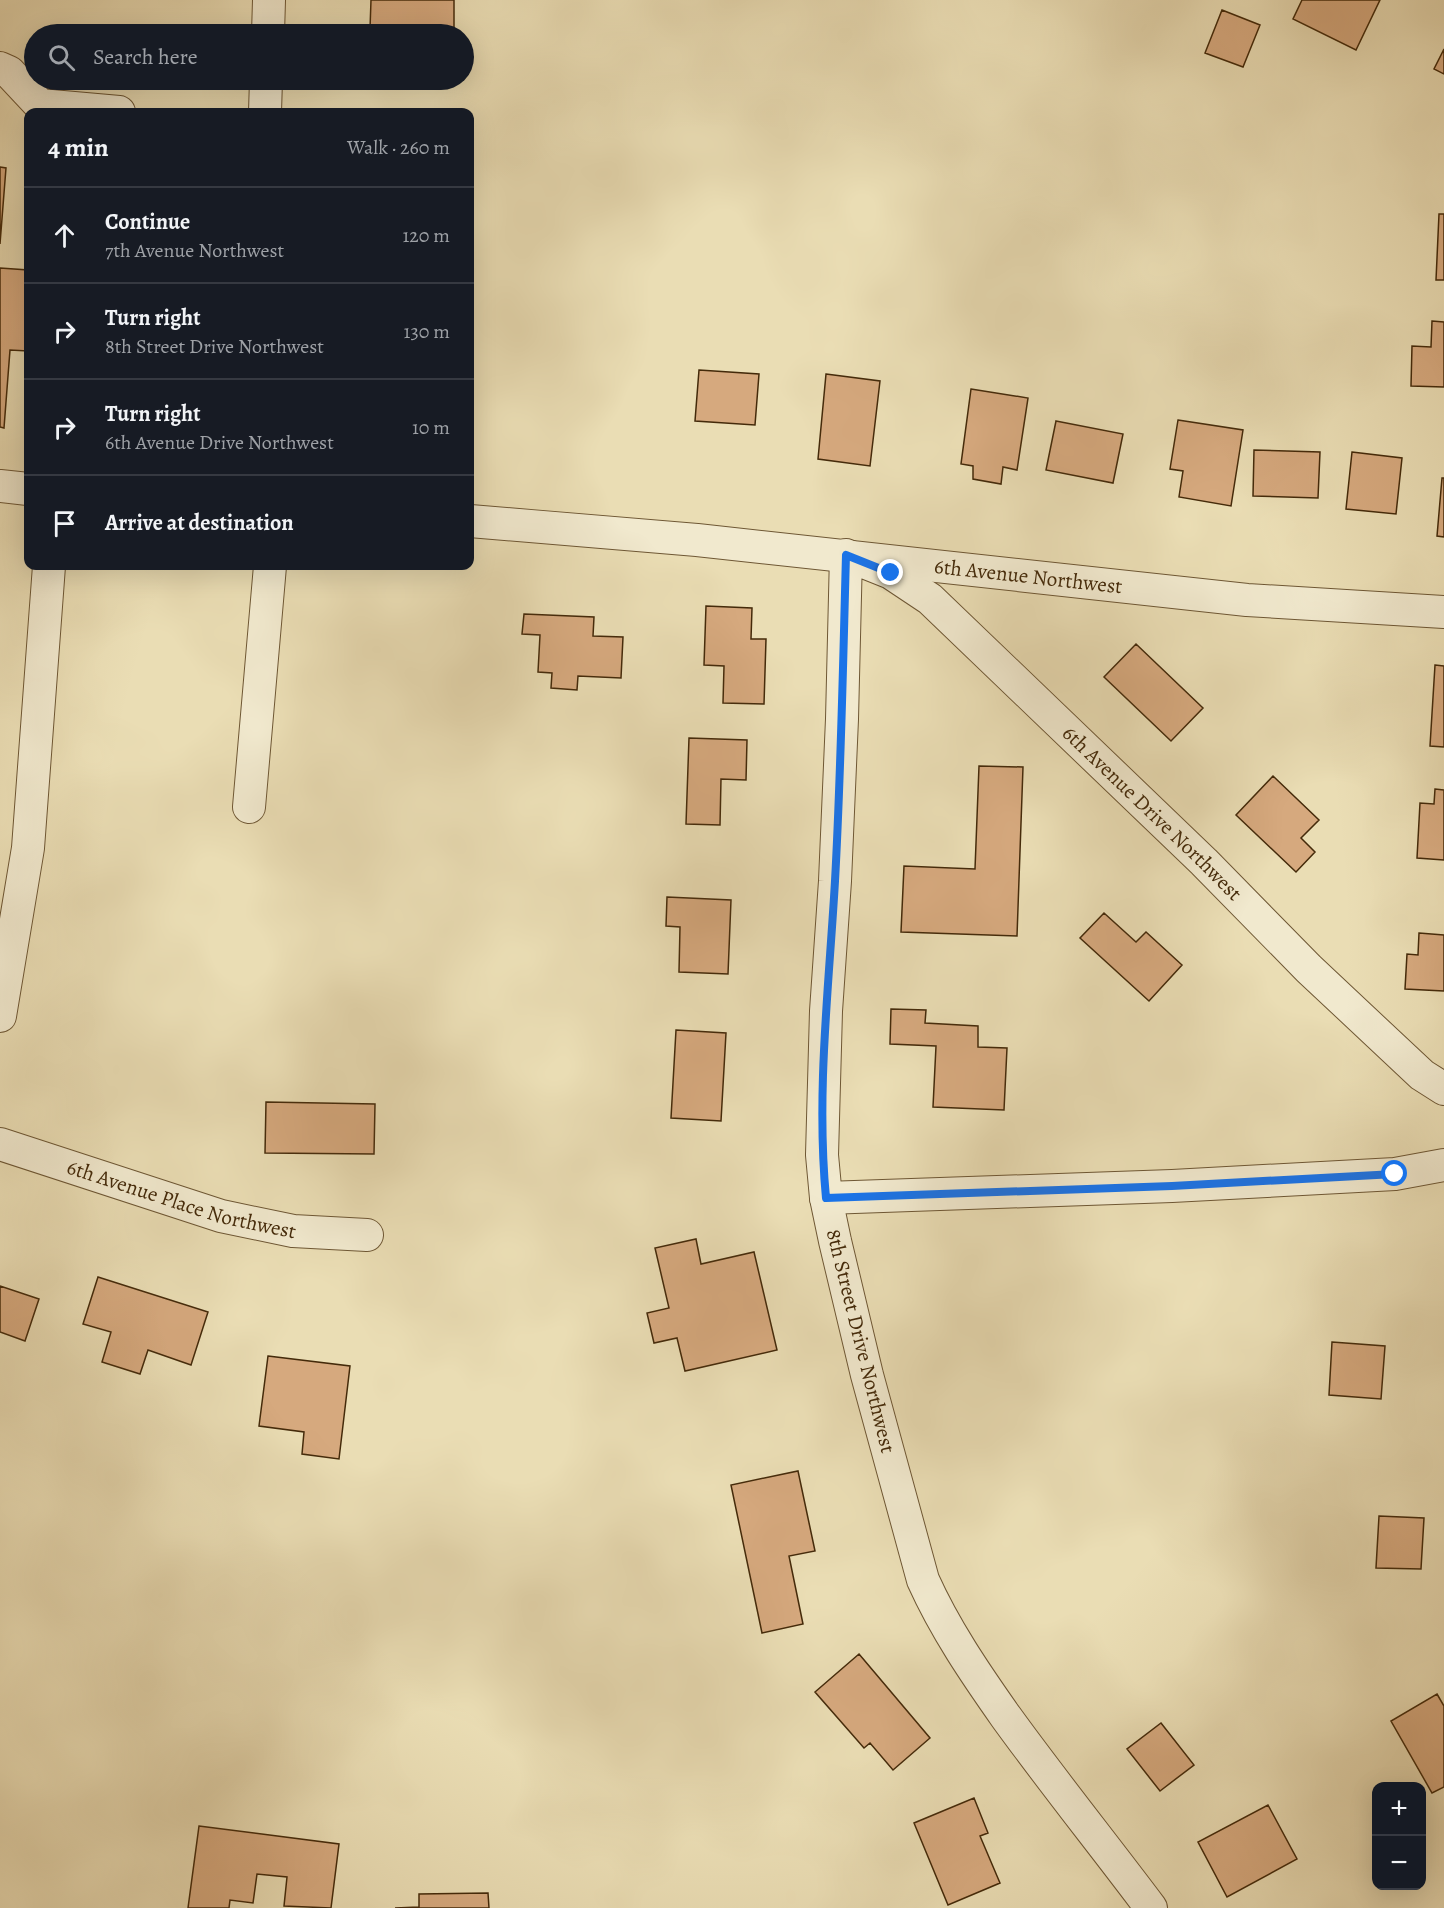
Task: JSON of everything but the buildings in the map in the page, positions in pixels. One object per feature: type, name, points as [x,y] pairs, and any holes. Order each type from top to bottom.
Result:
[{"type":"street","points":[[268,0],[268,24]]},
{"type":"street","points":[[0,68],[9,72],[24,88]]},
{"type":"street","points":[[26,90],[40,105],[74,108]]},
{"type":"street","points":[[265,108],[266,90]]},
{"type":"street","points":[[0,486],[24,489]]},
{"type":"street","name":"6th Avenue Northwest","points":[[474,521],[846,555],[1247,600],[1444,612]]},
{"type":"street","name":"6th Avenue Drive Northwest","points":[[846,555],[891,573],[930,599],[1204,862],[1309,969],[1422,1075],[1444,1089]]},
{"type":"street","name":"8th Street Drive Northwest","points":[[846,555],[837,846],[826,1023],[822,1155],[826,1198],[867,1376],[923,1580],[933,1603],[977,1676],[1046,1773],[1150,1908]]},
{"type":"street","points":[[0,1016],[28,848],[49,570]]},
{"type":"street","points":[[249,807],[270,570]]},
{"type":"street","name":"6th Avenue Place Northwest","points":[[0,1144],[220,1216],[293,1231],[367,1235]]},
{"type":"street","points":[[826,1198],[1195,1185],[1395,1174],[1444,1165]]},
{"type":"route","points":[[891,573],[846,555],[835,881],[826,1011],[822,1155],[826,1198],[1172,1186],[1395,1174]]}]
